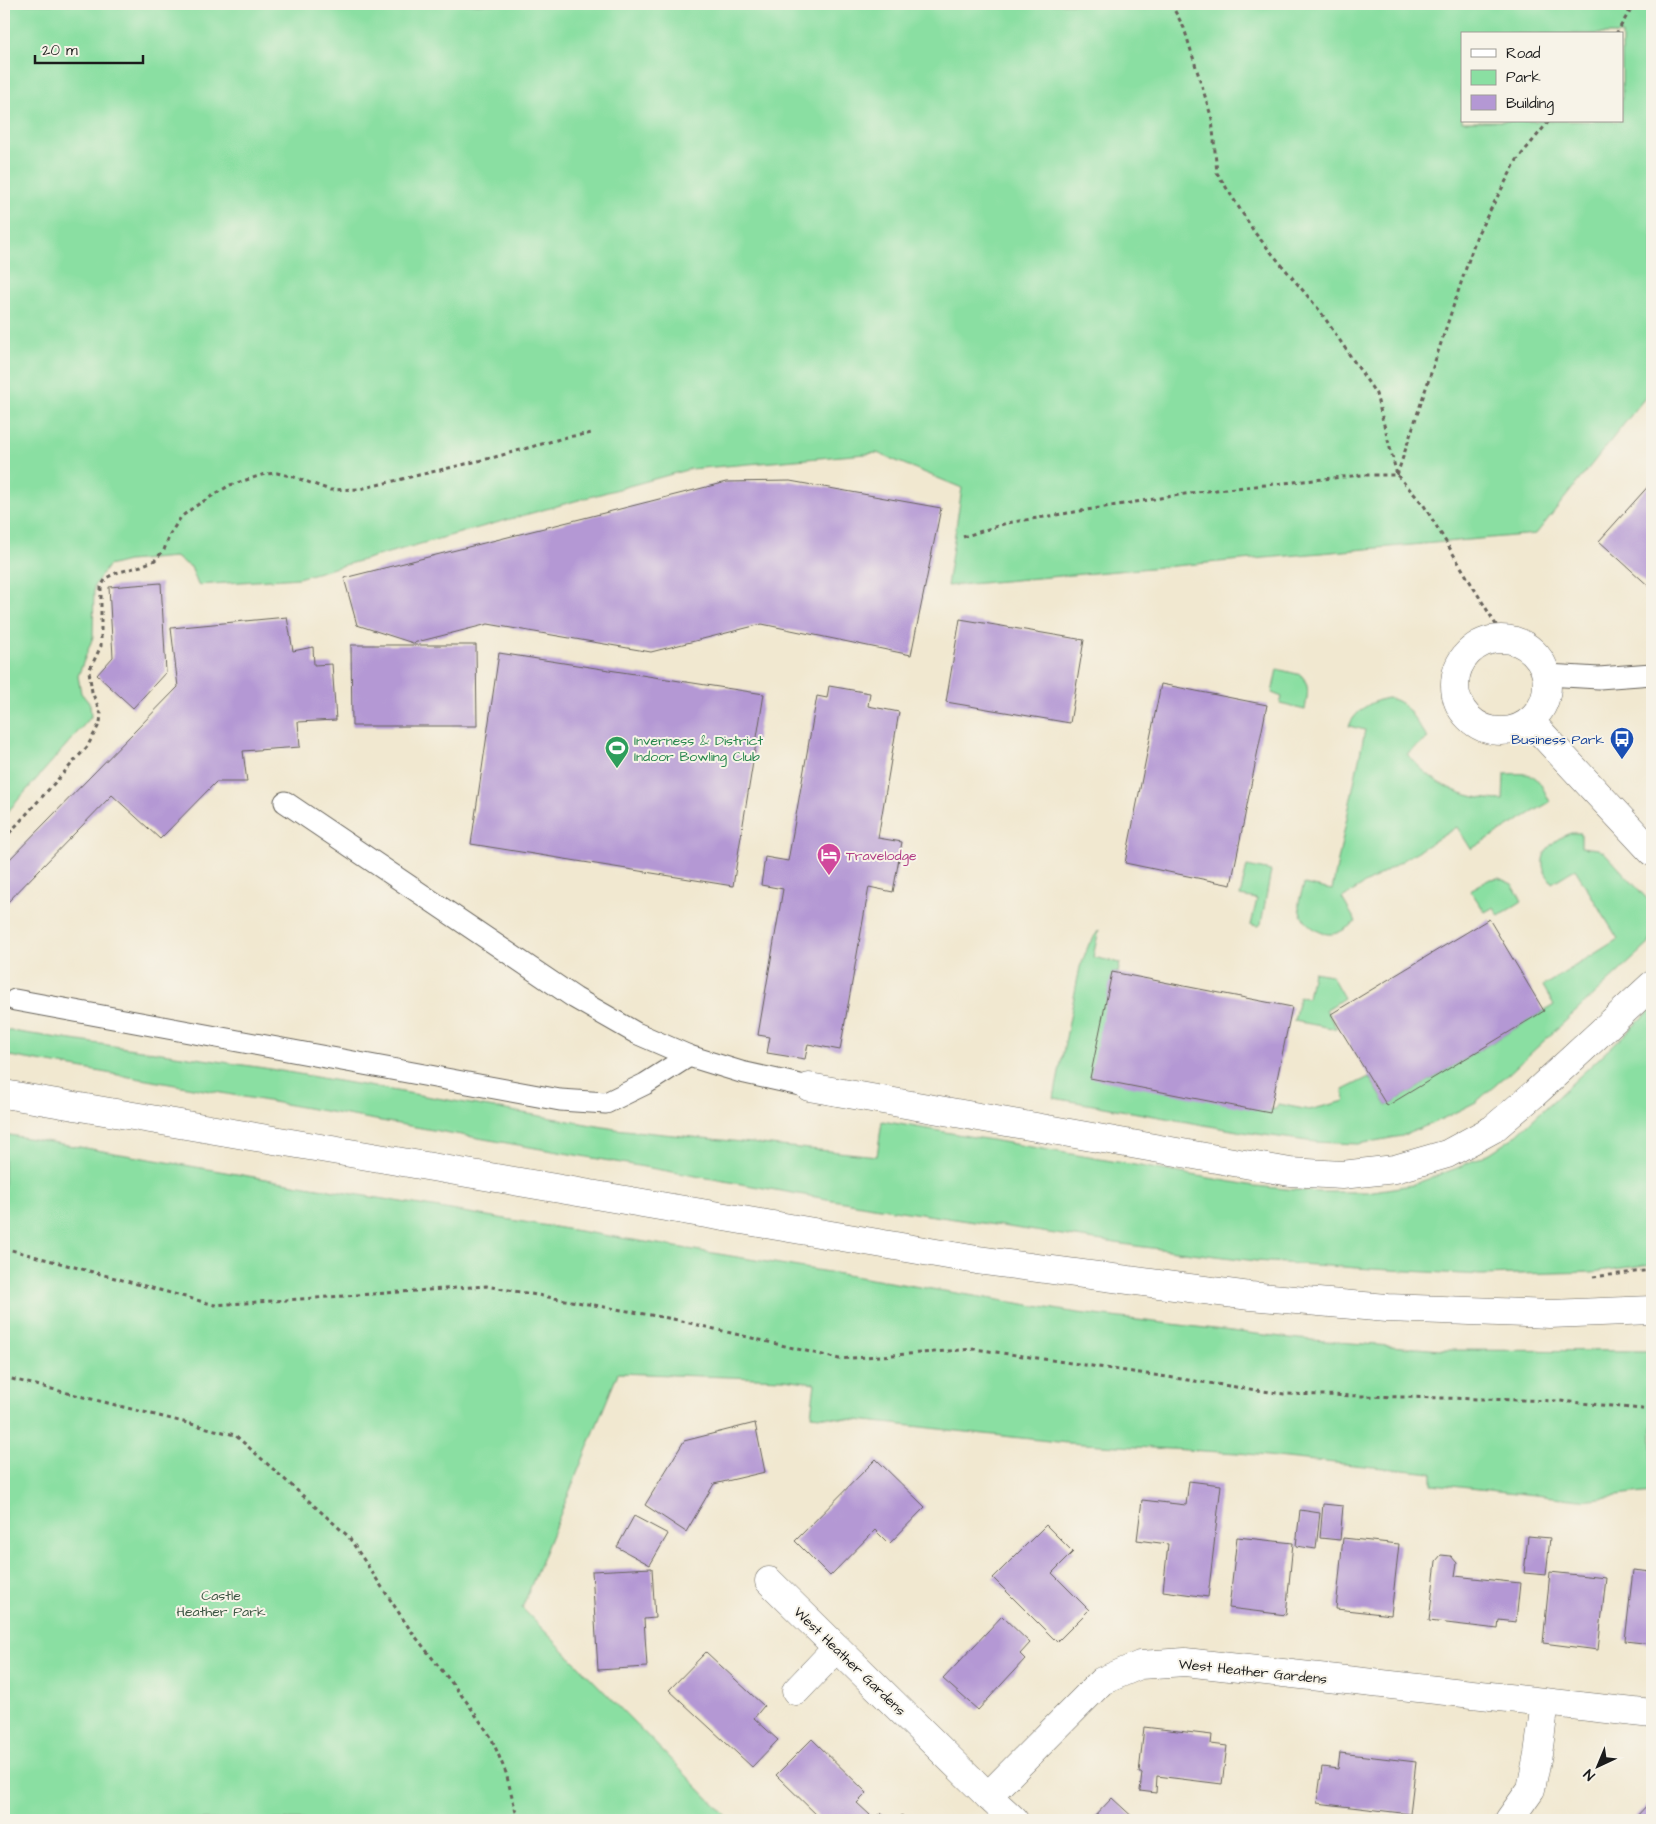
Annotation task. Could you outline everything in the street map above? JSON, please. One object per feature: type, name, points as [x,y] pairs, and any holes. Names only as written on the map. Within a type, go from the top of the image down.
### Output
[{"type":"street","points":[[1504,638],[1519,642],[1532,650],[1541,661],[1547,675],[1547,688],[1539,712],[1530,721],[1517,728],[1502,731],[1487,729],[1474,722],[1463,712],[1456,698],[1454,684],[1457,668],[1464,656],[1476,645],[1489,639],[1504,638]]},
{"type":"street","points":[[1530,721],[1652,851]]},
{"type":"street","points":[[809,1087],[1290,1172],[1342,1176],[1395,1169],[1447,1154],[1493,1129],[1534,1094],[1652,985]]},
{"type":"street","points":[[4,1094],[977,1260],[1240,1295],[1387,1308],[1550,1314],[1652,1310]]},
{"type":"street","name":"West Heather Gardens","points":[[769,1581],[988,1796],[1102,1681],[1140,1665],[1185,1662],[1652,1714]]},
{"type":"street","points":[[796,1691],[837,1648]]},
{"type":"street","points":[[1509,1820],[1531,1789],[1538,1754],[1544,1703]]},
{"type":"street","points":[[988,1796],[1014,1820]]},
{"type":"lane","points":[[1547,675],[1599,678],[1652,674]]},
{"type":"lane","points":[[285,802],[575,998],[636,1033],[689,1056],[741,1072],[809,1087]]},
{"type":"lane","points":[[15,1000],[560,1100],[606,1103],[645,1084],[689,1056]]},
{"type":"path","points":[[1171,4],[1184,28],[1212,119],[1217,172],[1255,233],[1320,311],[1376,394],[1397,476],[1423,504],[1504,638]]},
{"type":"path","points":[[1617,32],[1634,4]]},
{"type":"path","points":[[1397,476],[1477,235],[1517,160],[1548,122]]},
{"type":"path","points":[[4,839],[87,747],[100,723],[101,714],[92,692],[89,671],[101,646],[101,587],[106,578],[155,560],[164,550],[170,534],[181,518],[194,507],[230,485],[264,474],[277,473],[294,477],[330,490],[360,489],[495,457],[567,436],[593,433]]},
{"type":"path","points":[[963,537],[1007,523],[1197,492],[1362,475],[1397,476]]},
{"type":"path","points":[[4,1248],[215,1305],[486,1286],[673,1319],[839,1359],[975,1349],[1284,1394],[1560,1401],[1652,1410]]},
{"type":"path","points":[[1587,1278],[1652,1270]]},
{"type":"path","points":[[4,1377],[235,1435],[348,1536],[411,1632],[466,1701],[491,1737],[506,1773],[518,1820]]},
{"type":"green space","points":[[4,4],[1652,4],[1652,389],[1536,534],[947,586],[962,488],[877,453],[690,469],[298,578],[198,585],[191,567],[175,557],[128,561],[108,566],[94,586],[93,637],[78,676],[81,693],[90,704],[91,717],[4,816]]},
{"type":"green space","points":[[1277,669],[1301,675],[1304,679],[1308,691],[1305,710],[1280,704],[1282,697],[1272,693]]},
{"type":"green space","points":[[1387,698],[1401,703],[1428,738],[1407,754],[1438,782],[1474,797],[1503,800],[1504,774],[1529,775],[1533,776],[1541,785],[1550,802],[1471,849],[1457,827],[1342,898],[1356,922],[1338,933],[1326,934],[1316,930],[1303,918],[1299,908],[1300,896],[1304,884],[1332,890],[1365,730],[1349,726],[1364,707]]},
{"type":"green space","points":[[1571,833],[1581,833],[1581,847],[1598,849],[1605,853],[1650,902],[1653,917],[1651,940],[1649,944],[1476,1102],[1402,1136],[1358,1144],[1315,1142],[1243,1132],[1054,1098],[1080,967],[1089,944],[1099,930],[1093,957],[1120,963],[1118,973],[1112,972],[1270,1113],[1271,1109],[1276,1109],[1278,1104],[1309,1110],[1345,1101],[1343,1090],[1369,1077],[1387,1106],[1554,1005],[1543,986],[1618,939],[1575,869],[1552,883],[1544,870],[1543,859],[1551,844]]},
{"type":"green space","points":[[1247,866],[1271,871],[1261,924],[1259,926],[1251,925],[1257,899],[1240,896]]},
{"type":"green space","points":[[1499,878],[1512,884],[1522,901],[1499,916],[1494,907],[1485,912],[1470,890],[1490,879]]},
{"type":"green space","points":[[1313,972],[1331,975],[1344,998],[1326,1010],[1337,1029],[1294,1021],[1299,997],[1308,998]]},
{"type":"green space","points":[[1652,1009],[1652,1264],[1592,1272],[1481,1275],[1372,1269],[1256,1261],[1136,1246],[867,1206],[4,1055],[4,1030],[264,1068],[615,1129],[877,1156],[882,1121],[1255,1186],[1317,1192],[1367,1192],[1412,1185],[1490,1153],[1514,1137]]},
{"type":"green space","name":"Castle Heather Park","points":[[4,1134],[341,1192],[1078,1313],[1299,1339],[1442,1350],[1652,1351],[1652,1492],[1581,1500],[1432,1484],[1432,1473],[1238,1453],[1067,1443],[811,1415],[815,1383],[784,1379],[618,1373],[522,1608],[730,1820],[4,1820]]},
{"type":"building","points":[[790,481],[941,508],[911,655],[762,624],[651,652],[488,624],[413,643],[357,625],[344,578],[726,482]]},
{"type":"building","points":[[1652,482],[1652,589],[1599,541]]},
{"type":"building","points":[[161,583],[166,672],[133,708],[97,675],[113,657],[109,587]]},
{"type":"building","points":[[287,617],[293,651],[313,647],[314,665],[332,664],[336,720],[298,722],[300,747],[243,751],[247,782],[216,782],[160,839],[112,795],[4,906],[4,865],[178,687],[171,628]]},
{"type":"building","points":[[960,619],[1084,640],[1070,723],[946,702]]},
{"type":"building","points":[[351,645],[476,645],[477,726],[352,726]]},
{"type":"building","name":"Inverness & District Indoor Bowling Club","points":[[499,653],[764,694],[733,886],[471,844]]},
{"type":"building","points":[[1161,684],[1267,705],[1231,885],[1125,863]]},
{"type":"building","name":"Travelodge","points":[[829,686],[870,693],[868,706],[899,712],[878,838],[902,842],[893,892],[869,887],[840,1050],[808,1044],[805,1059],[767,1053],[770,1037],[758,1035],[783,889],[761,885],[765,857],[788,861],[817,696],[827,698]]},
{"type":"building","points":[[1489,919],[1544,1011],[1387,1106],[1331,1014]]},
{"type":"building","points":[[1112,972],[1292,1007],[1270,1113],[1090,1078]]},
{"type":"building","points":[[755,1423],[765,1472],[714,1484],[686,1532],[645,1505],[684,1441]]},
{"type":"building","points":[[876,1459],[925,1507],[889,1544],[875,1530],[830,1576],[795,1541]]},
{"type":"building","points":[[1189,1481],[1221,1485],[1208,1597],[1163,1591],[1168,1544],[1137,1540],[1142,1500],[1186,1505]]},
{"type":"building","points":[[1323,1504],[1343,1506],[1340,1540],[1320,1538]]},
{"type":"building","points":[[1300,1510],[1320,1513],[1316,1549],[1296,1546]]},
{"type":"building","points":[[634,1516],[668,1534],[650,1565],[617,1547]]},
{"type":"building","points":[[1046,1525],[1073,1552],[1052,1573],[1089,1610],[1057,1642],[993,1578]]},
{"type":"building","points":[[1528,1536],[1550,1538],[1546,1575],[1524,1573]]},
{"type":"building","points":[[1237,1537],[1293,1543],[1286,1615],[1229,1608]]},
{"type":"building","points":[[1343,1538],[1399,1544],[1391,1615],[1336,1609]]},
{"type":"building","points":[[1441,1555],[1451,1556],[1457,1563],[1455,1576],[1520,1583],[1516,1622],[1499,1620],[1498,1629],[1429,1621],[1436,1561]]},
{"type":"building","points":[[652,1568],[655,1618],[644,1619],[647,1667],[598,1670],[592,1571]]},
{"type":"building","points":[[1633,1570],[1652,1572],[1652,1644],[1625,1641]]},
{"type":"building","points":[[1550,1572],[1606,1578],[1598,1650],[1543,1643]]},
{"type":"building","points":[[1002,1616],[1030,1643],[1020,1654],[1025,1659],[978,1710],[943,1679]]},
{"type":"building","points":[[706,1652],[764,1706],[754,1718],[778,1740],[752,1767],[669,1690]]},
{"type":"building","points":[[1144,1727],[1212,1735],[1211,1744],[1227,1746],[1222,1784],[1157,1776],[1156,1793],[1140,1791],[1142,1773],[1139,1773]]},
{"type":"building","points":[[812,1739],[867,1793],[857,1803],[870,1815],[865,1820],[822,1820],[776,1775]]},
{"type":"building","points":[[1340,1753],[1416,1762],[1410,1814],[1317,1803],[1322,1767],[1338,1769]]},
{"type":"building","points":[[1112,1798],[1136,1820],[1091,1820]]},
{"type":"building","points":[[1652,1800],[1652,1820],[1633,1820]]},
{"type":"building","points":[[881,1813],[888,1820],[874,1820]]},
{"type":"building","points":[[902,1815],[907,1820],[897,1820]]},
{"type":"place","name":"Business Park","points":[[1622,760]]},
{"type":"place","name":"Inverness & District Indoor Bowling Club","points":[[617,769]]},
{"type":"place","name":"Travelodge","points":[[829,876]]}]
